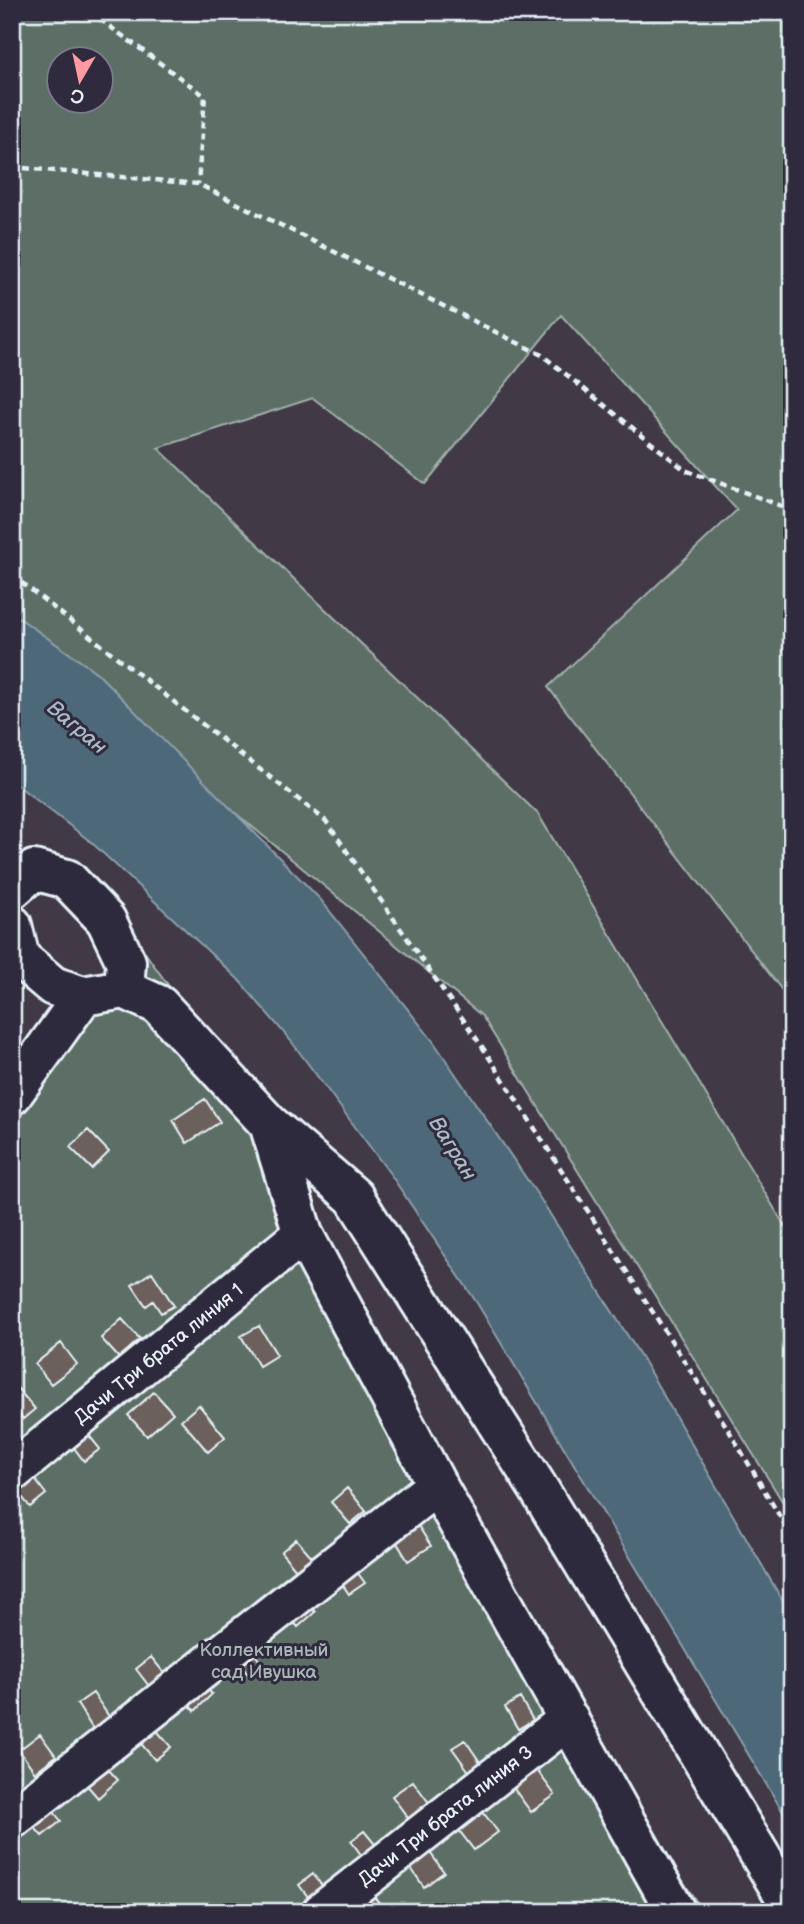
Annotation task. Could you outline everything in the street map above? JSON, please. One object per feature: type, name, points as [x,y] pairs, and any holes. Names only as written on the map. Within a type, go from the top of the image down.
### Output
[{"type":"street","points":[[12,889],[34,870],[67,879],[106,920],[126,962],[124,989]]},
{"type":"street","points":[[12,925],[20,958],[53,986],[83,996],[124,989],[159,1005],[269,1124],[354,1197],[540,1491],[792,1909]]},
{"type":"street","points":[[12,1095],[83,996]]},
{"type":"street","points":[[269,1124],[303,1234],[437,1485],[676,1912]]},
{"type":"street","name":"Дачи Три брата линия 1","points":[[12,1472],[303,1234]]},
{"type":"street","points":[[12,1819],[437,1485]]},
{"type":"street","name":"Дачи Три брата линия 3","points":[[322,1912],[569,1719]]},
{"type":"path","points":[[90,12],[205,96],[198,184]]},
{"type":"path","points":[[12,167],[198,184],[542,355],[685,470],[792,510]]},
{"type":"path","points":[[12,575],[326,821],[490,1060],[728,1429],[792,1537]]},
{"type":"green space","points":[[12,12],[792,12],[792,1003],[548,687],[737,510],[561,315],[425,484],[313,398],[158,448],[538,814],[792,1238],[792,1517],[482,1016],[228,807],[97,673],[12,613]]},
{"type":"green space","name":"Коллективный сад Ивушка","points":[[136,940],[220,1058],[576,1715],[703,1912],[12,1912],[12,1100]]},
{"type":"water","name":"Вагран","points":[[12,613],[97,673],[320,899],[433,1041],[541,1200],[640,1355],[792,1617],[792,1827],[477,1303],[391,1175],[291,1041],[238,979],[91,842],[12,781]]},
{"type":"building","points":[[205,1099],[220,1122],[187,1143],[173,1120]]},
{"type":"building","points":[[88,1130],[109,1152],[92,1169],[70,1147]]},
{"type":"building","points":[[152,1272],[174,1306],[161,1313],[153,1301],[146,1306],[132,1285]]},
{"type":"building","points":[[122,1319],[140,1339],[119,1358],[101,1338]]},
{"type":"building","points":[[259,1326],[277,1355],[259,1366],[241,1336]]},
{"type":"building","points":[[61,1343],[77,1364],[51,1384],[35,1364]]},
{"type":"building","points":[[17,1388],[35,1409],[23,1419],[12,1407],[12,1391]]},
{"type":"building","points":[[154,1392],[173,1413],[147,1436],[128,1415]]},
{"type":"building","points":[[199,1405],[225,1437],[208,1452],[181,1420]]},
{"type":"building","points":[[83,1428],[100,1449],[84,1461],[68,1440]]},
{"type":"building","points":[[27,1469],[46,1494],[30,1507],[12,1484]]},
{"type":"building","points":[[347,1488],[366,1511],[350,1524],[331,1502]]},
{"type":"building","points":[[417,1524],[431,1546],[408,1561],[394,1538]]},
{"type":"building","points":[[296,1539],[313,1558],[297,1571],[281,1552]]},
{"type":"building","points":[[349,1561],[365,1583],[349,1594],[334,1572]]},
{"type":"building","points":[[303,1598],[315,1612],[298,1627],[286,1613]]},
{"type":"building","points":[[244,1641],[264,1666],[250,1677],[230,1651]]},
{"type":"building","points":[[151,1657],[165,1674],[149,1686],[136,1669]]},
{"type":"building","points":[[198,1680],[212,1694],[195,1711],[181,1696]]},
{"type":"building","points":[[93,1693],[110,1718],[93,1729],[77,1704]]},
{"type":"building","points":[[520,1698],[533,1720],[518,1729],[505,1707]]},
{"type":"building","points":[[152,1725],[171,1747],[155,1760],[136,1738]]},
{"type":"building","points":[[40,1734],[56,1756],[35,1772],[19,1750]]},
{"type":"building","points":[[465,1740],[482,1765],[470,1773],[452,1748]]},
{"type":"building","points":[[99,1759],[118,1780],[98,1798],[80,1777]]},
{"type":"building","points":[[533,1765],[555,1795],[531,1812],[509,1782]]},
{"type":"building","points":[[413,1781],[432,1807],[411,1822],[392,1796]]},
{"type":"building","points":[[50,1807],[61,1821],[42,1836],[30,1822]]},
{"type":"building","points":[[479,1807],[498,1832],[474,1850],[455,1825]]},
{"type":"building","points":[[364,1831],[379,1849],[365,1860],[351,1841]]},
{"type":"building","points":[[426,1847],[444,1872],[424,1887],[406,1861]]},
{"type":"building","points":[[313,1874],[326,1891],[312,1902],[299,1885]]},
{"type":"building","points":[[370,1892],[387,1912],[353,1912]]}]
